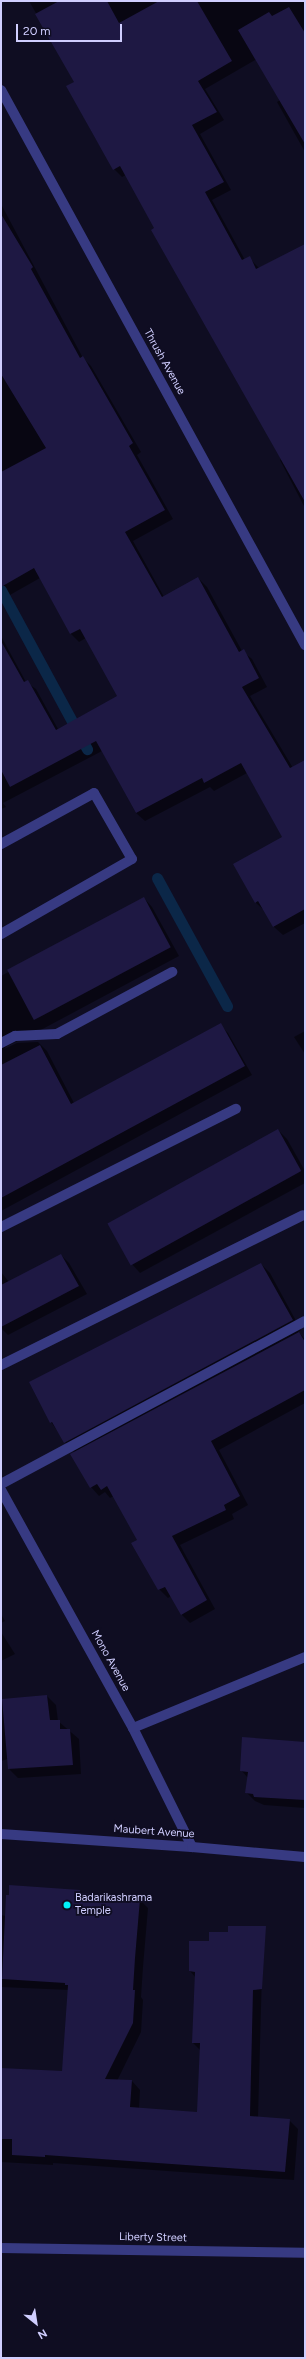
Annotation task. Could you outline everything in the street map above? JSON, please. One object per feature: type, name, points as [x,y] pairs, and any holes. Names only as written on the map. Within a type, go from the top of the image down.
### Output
[{"type":"street","name":"Thrush Avenue","points":[[1,90],[305,646]]},
{"type":"street","points":[[1,844],[94,793],[132,859],[1,934]]},
{"type":"street","points":[[1,1043],[15,1036],[57,1034],[172,972]]},
{"type":"street","points":[[1,1227],[236,1109]]},
{"type":"street","points":[[1,1365],[303,1215]]},
{"type":"street","points":[[1,1484],[305,1321]]},
{"type":"street","name":"Mono Avenue","points":[[1,1490],[133,1728],[192,1847]]},
{"type":"street","points":[[133,1728],[305,1657]]},
{"type":"street","name":"Maubert Avenue","points":[[1,1834],[192,1847],[305,1857]]},
{"type":"street","name":"Liberty Street","points":[[1,2248],[305,2253]]},
{"type":"building","points":[[59,1],[107,1],[119,23],[159,1],[197,1],[232,61],[198,81],[217,112],[192,125],[224,182],[205,192],[242,260],[250,256],[256,269],[305,244],[305,502],[151,230],[154,228],[120,166],[113,170],[66,86],[74,82],[35,14]]},
{"type":"building","points":[[289,7],[305,33],[305,144],[238,30],[269,12],[272,16]]},
{"type":"building","points":[[1,214],[33,267],[31,269],[80,358],[83,356],[133,443],[129,446],[165,510],[125,532],[162,597],[198,577],[239,652],[244,649],[259,678],[242,687],[290,768],[305,760],[305,909],[273,927],[258,901],[255,903],[233,864],[282,837],[241,763],[204,783],[202,778],[136,813],[96,741],[10,787],[1,770],[1,641],[24,682],[28,680],[56,730],[117,696],[80,629],[70,634],[34,568],[1,587],[1,472],[46,448],[1,374]]},
{"type":"building","points":[[144,897],[171,947],[34,1020],[7,970]]},
{"type":"building","points":[[221,1023],[245,1066],[1,1198],[1,1065],[40,1045],[71,1104]]},
{"type":"building","points":[[278,1129],[301,1171],[131,1266],[107,1224]]},
{"type":"building","points":[[61,1254],[79,1286],[1,1327],[1,1285]]},
{"type":"building","points":[[261,1263],[293,1320],[64,1443],[52,1422],[50,1423],[29,1382]]},
{"type":"building","points":[[299,1332],[305,1342],[305,1390],[211,1441],[240,1496],[224,1505],[226,1510],[172,1536],[207,1600],[181,1615],[165,1587],[158,1590],[131,1543],[137,1540],[107,1486],[101,1490],[97,1484],[90,1488],[70,1454]]},
{"type":"building","points":[[47,1695],[50,1720],[60,1720],[60,1729],[70,1729],[73,1765],[8,1769],[2,1699]]},
{"type":"building","points":[[242,1737],[305,1742],[305,1800],[254,1797],[253,1794],[245,1793],[248,1772],[240,1771]]},
{"type":"building","points":[[9,1885],[80,1890],[80,1893],[140,1899],[133,1990],[135,1990],[133,2023],[105,2079],[132,2080],[130,2107],[197,2112],[200,2043],[192,2043],[195,1972],[189,1971],[189,1941],[209,1941],[209,1932],[228,1932],[228,1926],[266,1926],[262,1989],[253,1990],[250,2116],[290,2119],[285,2172],[45,2155],[45,2157],[12,2155],[12,2139],[1,2139],[1,2068],[62,2071],[68,1985],[65,1985],[65,1983],[2,1979],[6,1895],[9,1895]]},
{"type":"waterway","points":[[1,590],[87,749]]},
{"type":"waterway","points":[[157,878],[227,1006]]},
{"type":"place","name":"Badarikashrama Temple","points":[[67,1905]]}]
